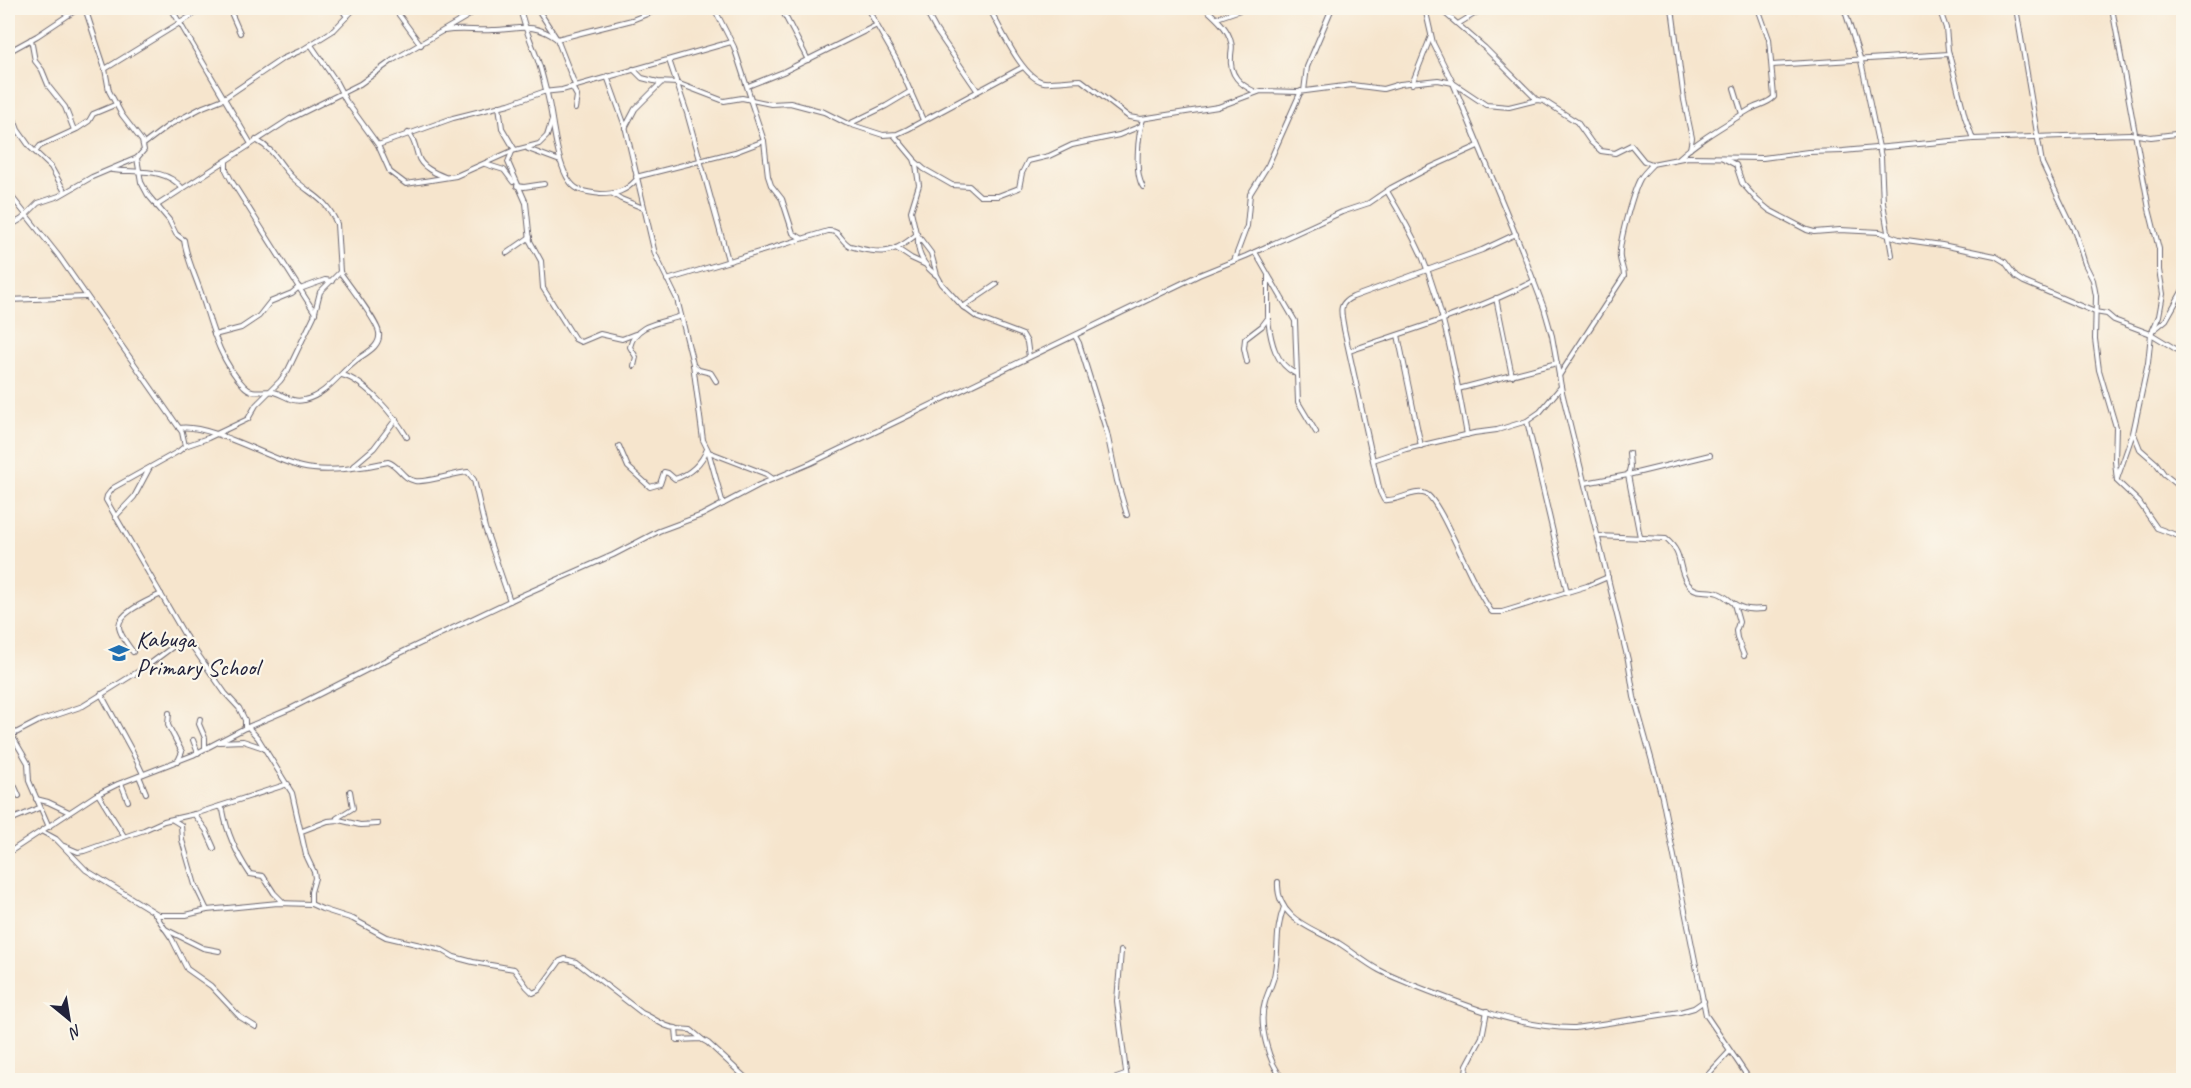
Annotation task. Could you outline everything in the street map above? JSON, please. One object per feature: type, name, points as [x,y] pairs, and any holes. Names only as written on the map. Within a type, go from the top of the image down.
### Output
[{"type":"street","points":[[8,52],[79,8]]},
{"type":"street","points":[[85,8],[105,69],[107,85],[122,115],[144,144]]},
{"type":"street","points":[[171,8],[251,144]]},
{"type":"street","points":[[105,69],[204,8]]},
{"type":"street","points":[[229,8],[240,33]]},
{"type":"street","points":[[341,8],[347,17]]},
{"type":"street","points":[[8,227],[22,219],[38,203],[137,158],[142,153],[144,144],[169,125],[223,99],[282,59],[311,45],[334,30],[355,8]]},
{"type":"street","points":[[394,8],[421,45]]},
{"type":"street","points":[[156,206],[290,119],[360,84],[393,60],[421,45],[478,8]]},
{"type":"street","points":[[520,8],[524,27],[547,91],[563,169],[576,188],[597,194],[613,194],[626,190],[637,178],[735,152],[764,141]]},
{"type":"street","points":[[537,8],[556,39],[577,96],[575,109]]},
{"type":"street","points":[[556,39],[632,20],[662,8]]},
{"type":"street","points":[[714,8],[731,42],[748,86],[764,141],[771,185],[782,199],[793,233],[802,239]]},
{"type":"street","points":[[781,8],[808,60]]},
{"type":"street","points":[[867,8],[897,59],[923,120]]},
{"type":"street","points":[[924,8],[977,90]]},
{"type":"street","points":[[989,8],[1023,67],[1034,77],[1044,82],[1084,81],[1129,117],[1143,119],[1218,107],[1257,92],[1303,91],[1343,85],[1383,89],[1400,84],[1438,80],[1453,83],[1486,105],[1509,106],[1537,100],[1544,101],[1571,116],[1600,151],[1615,153],[1631,146],[1644,160],[1652,164]]},
{"type":"street","points":[[1205,8],[1216,18],[1232,42],[1232,73],[1242,85],[1257,92]]},
{"type":"street","points":[[1216,18],[1240,9],[1279,8]]},
{"type":"street","points":[[1307,8],[1318,10],[1331,8]]},
{"type":"street","points":[[1233,262],[1247,226],[1250,194],[1268,165],[1303,91],[1307,66],[1331,8]]},
{"type":"street","points":[[1425,8],[1431,35],[1516,234],[1552,336],[1561,387],[1628,660],[1634,697],[1662,797],[1708,1020],[1750,1080]]},
{"type":"street","points":[[1438,8],[1485,48],[1537,100]]},
{"type":"street","points":[[1458,24],[1484,8]]},
{"type":"street","points":[[1672,8],[1684,100],[1692,138],[1690,149]]},
{"type":"street","points":[[1679,158],[1742,114],[1774,97],[1769,39],[1758,8]]},
{"type":"street","points":[[1844,8],[1861,61],[1879,147],[1883,203],[1892,255]]},
{"type":"street","points":[[1939,8],[1946,28],[1949,54],[1965,117],[1973,139]]},
{"type":"street","points":[[2016,8],[2042,163],[2075,232],[2085,264],[2093,280],[2096,296],[2095,339],[2099,370],[2116,427],[2117,479],[2139,502],[2157,528],[2184,538]]},
{"type":"street","points":[[2112,8],[2149,209],[2159,249],[2163,297],[2160,316],[2152,333],[2133,433],[2117,479]]},
{"type":"street","points":[[748,86],[808,60],[877,25]]},
{"type":"street","points":[[440,32],[458,29],[499,30],[524,27],[545,31],[556,39]]},
{"type":"street","points":[[1412,84],[1431,35]]},
{"type":"street","points":[[31,39],[35,61],[42,70],[49,87],[64,107],[74,130]]},
{"type":"street","points":[[378,145],[453,118],[547,91],[555,92],[731,42]]},
{"type":"street","points":[[311,45],[378,145],[390,171],[406,184],[463,174],[514,151],[543,141],[552,120]]},
{"type":"street","points":[[1772,65],[1949,54]]},
{"type":"street","points":[[669,60],[728,260]]},
{"type":"street","points":[[633,69],[642,78],[677,83],[724,101],[742,98],[771,104],[790,103],[824,112],[849,124],[884,135],[894,135],[1023,67]]},
{"type":"street","points":[[607,76],[625,128],[655,254],[674,290],[693,364],[701,429],[723,504]]},
{"type":"street","points":[[625,128],[634,109],[661,82]]},
{"type":"street","points":[[1734,88],[1742,114]]},
{"type":"street","points":[[849,124],[911,91]]},
{"type":"street","points":[[8,103],[18,130],[30,147],[51,166],[65,192]]},
{"type":"street","points":[[36,151],[40,146],[88,122],[93,114],[117,104]]},
{"type":"street","points":[[499,106],[502,128],[514,151]]},
{"type":"street","points":[[1143,119],[1138,170],[1139,182],[1143,187]]},
{"type":"street","points":[[894,135],[924,169],[952,185],[969,186],[980,196],[998,196],[1019,188],[1022,173],[1028,161],[1049,156],[1072,145],[1119,135],[1141,126]]},
{"type":"street","points":[[408,133],[422,163],[446,177]]},
{"type":"street","points":[[1559,376],[1624,276],[1624,266],[1620,258],[1634,194],[1641,177],[1652,164],[1679,158],[1763,158],[1973,139],[2136,134],[2151,137],[2184,133]]},
{"type":"street","points":[[137,158],[141,182],[156,206],[169,220],[176,234],[184,240],[187,257],[202,294],[214,335],[228,363],[244,387],[256,392],[271,391],[290,400],[302,400],[333,384],[350,366],[376,345],[379,332],[340,272],[338,224],[318,196],[295,181],[269,147],[256,140]]},
{"type":"street","points":[[8,854],[98,794],[198,753],[317,697],[396,655],[613,555],[659,531],[702,515],[1199,275],[1256,252],[1342,212],[1369,203],[1444,161],[1478,146]]},
{"type":"street","points":[[525,148],[561,161]]},
{"type":"street","points":[[514,151],[508,162],[516,185]]},
{"type":"street","points":[[1719,157],[1736,165],[1748,190],[1770,210],[1814,232],[1846,230],[1880,232],[1906,241],[1942,245],[1995,256],[2007,264],[2018,279],[2095,312],[2108,314],[2114,320],[2152,333],[2184,354]]},
{"type":"street","points":[[914,159],[919,185],[911,211],[919,250],[925,264]]},
{"type":"street","points":[[226,160],[226,170],[231,180],[315,313]]},
{"type":"street","points":[[484,164],[504,170],[526,203],[530,237],[541,261],[543,288],[577,341],[581,342],[600,334],[621,339],[635,334],[644,327],[681,316]]},
{"type":"street","points":[[110,169],[170,176],[183,189]]},
{"type":"street","points":[[516,185],[524,187],[544,184]]},
{"type":"street","points":[[1387,191],[1422,255],[1443,319],[1467,435]]},
{"type":"street","points":[[8,192],[58,255],[179,428],[184,446]]},
{"type":"street","points":[[613,194],[621,200],[643,208]]},
{"type":"street","points":[[667,280],[834,230],[850,246],[883,253],[917,235]]},
{"type":"street","points":[[1516,234],[1482,250],[1345,301],[1341,307],[1380,492],[1384,500],[1389,501],[1415,493],[1424,493],[1433,501],[1450,530],[1477,590],[1492,612],[1502,612],[1608,577]]},
{"type":"street","points":[[917,235],[931,254],[942,284],[963,307],[978,318],[1023,335],[1027,342],[1029,357]]},
{"type":"street","points":[[507,253],[530,237]]},
{"type":"street","points":[[896,248],[925,264],[937,275]]},
{"type":"street","points":[[1256,252],[1295,321],[1298,402],[1316,432]]},
{"type":"street","points":[[311,904],[311,892],[315,878],[306,855],[302,831],[288,784],[264,748],[247,728],[238,708],[186,637],[106,500],[110,492],[169,458],[184,446],[248,419],[256,405],[288,370],[315,313],[320,292],[340,272]]},
{"type":"street","points":[[1268,275],[1269,334],[1275,352],[1286,368],[1296,374]]},
{"type":"street","points":[[214,335],[241,328],[259,316],[270,302],[299,288],[325,280],[332,281]]},
{"type":"street","points":[[1349,351],[1443,319],[1534,281]]},
{"type":"street","points":[[963,307],[997,284]]},
{"type":"street","points":[[2152,333],[2163,324],[2184,288]]},
{"type":"street","points":[[8,300],[87,297]]},
{"type":"street","points":[[1496,298],[1512,376]]},
{"type":"street","points":[[1247,362],[1245,339],[1262,326],[1268,318]]},
{"type":"street","points":[[634,366],[636,357],[630,347],[635,334]]},
{"type":"street","points":[[1398,335],[1421,446]]},
{"type":"street","points":[[1075,336],[1107,433],[1127,516]]},
{"type":"street","points":[[1458,389],[1557,363]]},
{"type":"street","points":[[693,364],[699,370],[711,373],[716,381]]},
{"type":"street","points":[[342,375],[356,381],[390,411],[407,437]]},
{"type":"street","points":[[1373,460],[1527,421],[1540,412],[1561,387]]},
{"type":"street","points":[[352,467],[374,448],[396,419]]},
{"type":"street","points":[[1527,421],[1567,592]]},
{"type":"street","points":[[179,428],[189,427],[215,434],[299,466],[318,470],[391,463],[403,475],[416,482],[463,472],[470,473],[474,480],[485,528],[510,601]]},
{"type":"street","points":[[2133,433],[2140,449],[2156,463],[2164,474],[2184,490]]},
{"type":"street","points":[[619,446],[628,467],[650,487],[660,484],[664,472],[675,479],[690,471],[702,460],[708,450]]},
{"type":"street","points":[[708,450],[773,479]]},
{"type":"street","points":[[1629,453],[1628,475],[1640,537]]},
{"type":"street","points":[[1585,483],[1628,475],[1710,454]]},
{"type":"street","points":[[115,517],[134,497],[149,468]]},
{"type":"street","points":[[1598,536],[1666,539],[1677,550],[1683,573],[1697,591],[1716,592],[1734,604],[1750,610],[1764,609]]},
{"type":"street","points":[[133,652],[119,628],[120,621],[128,612],[161,594]]},
{"type":"street","points":[[1734,604],[1739,619],[1737,638],[1744,656]]},
{"type":"street","points":[[8,738],[13,733],[39,721],[83,706],[142,669],[186,637]]},
{"type":"street","points":[[101,694],[137,760],[146,794]]},
{"type":"street","points":[[169,713],[168,725],[182,753],[178,761]]},
{"type":"street","points":[[8,718],[13,733]]},
{"type":"street","points":[[200,719],[199,724],[205,738],[205,749]]},
{"type":"street","points":[[8,738],[14,739],[28,763],[27,776],[49,827]]},
{"type":"street","points":[[193,740],[198,753]]},
{"type":"street","points":[[216,743],[243,741],[264,748]]},
{"type":"street","points":[[121,783],[128,801]]},
{"type":"street","points":[[62,845],[78,852],[84,851],[165,821],[288,784]]},
{"type":"street","points":[[8,788],[15,787],[19,796]]},
{"type":"street","points":[[302,831],[334,820],[353,808],[350,791]]},
{"type":"street","points":[[98,794],[124,836]]},
{"type":"street","points":[[36,799],[70,812]]},
{"type":"street","points":[[219,806],[223,810],[231,840],[250,874],[263,876],[283,903]]},
{"type":"street","points":[[8,821],[39,808]]},
{"type":"street","points":[[194,814],[206,830],[214,848]]},
{"type":"street","points":[[173,820],[182,825],[182,840],[195,885],[207,910]]},
{"type":"street","points":[[334,820],[360,825],[378,824]]},
{"type":"street","points":[[43,832],[52,835],[86,870],[155,914],[176,944],[187,969],[211,986],[240,1017],[256,1027]]},
{"type":"street","points":[[1278,882],[1278,892],[1291,918],[1337,942],[1378,970],[1451,1001],[1518,1020],[1575,1028],[1680,1012],[1694,1008],[1704,1001]]},
{"type":"street","points":[[155,914],[177,915],[283,903],[311,904],[353,919],[386,937],[442,950],[454,957],[473,962],[514,969],[533,993],[539,990],[560,961],[565,959],[576,962],[642,1013],[652,1016],[662,1025],[691,1030],[748,1080]]},
{"type":"street","points":[[1284,907],[1277,925],[1275,971],[1265,1002],[1262,1025],[1272,1063],[1284,1080]]},
{"type":"street","points":[[165,928],[203,948],[219,951]]},
{"type":"street","points":[[1121,951],[1117,1001],[1127,1080]]},
{"type":"street","points":[[1465,1080],[1467,1065],[1482,1037],[1487,1011]]},
{"type":"street","points":[[677,1029],[678,1040],[703,1040]]},
{"type":"street","points":[[1703,1080],[1729,1052]]},
{"type":"street","points":[[1111,1080],[1125,1074]]},
{"type":"place","name":"Kabuga Primary School","points":[[119,653]]}]
